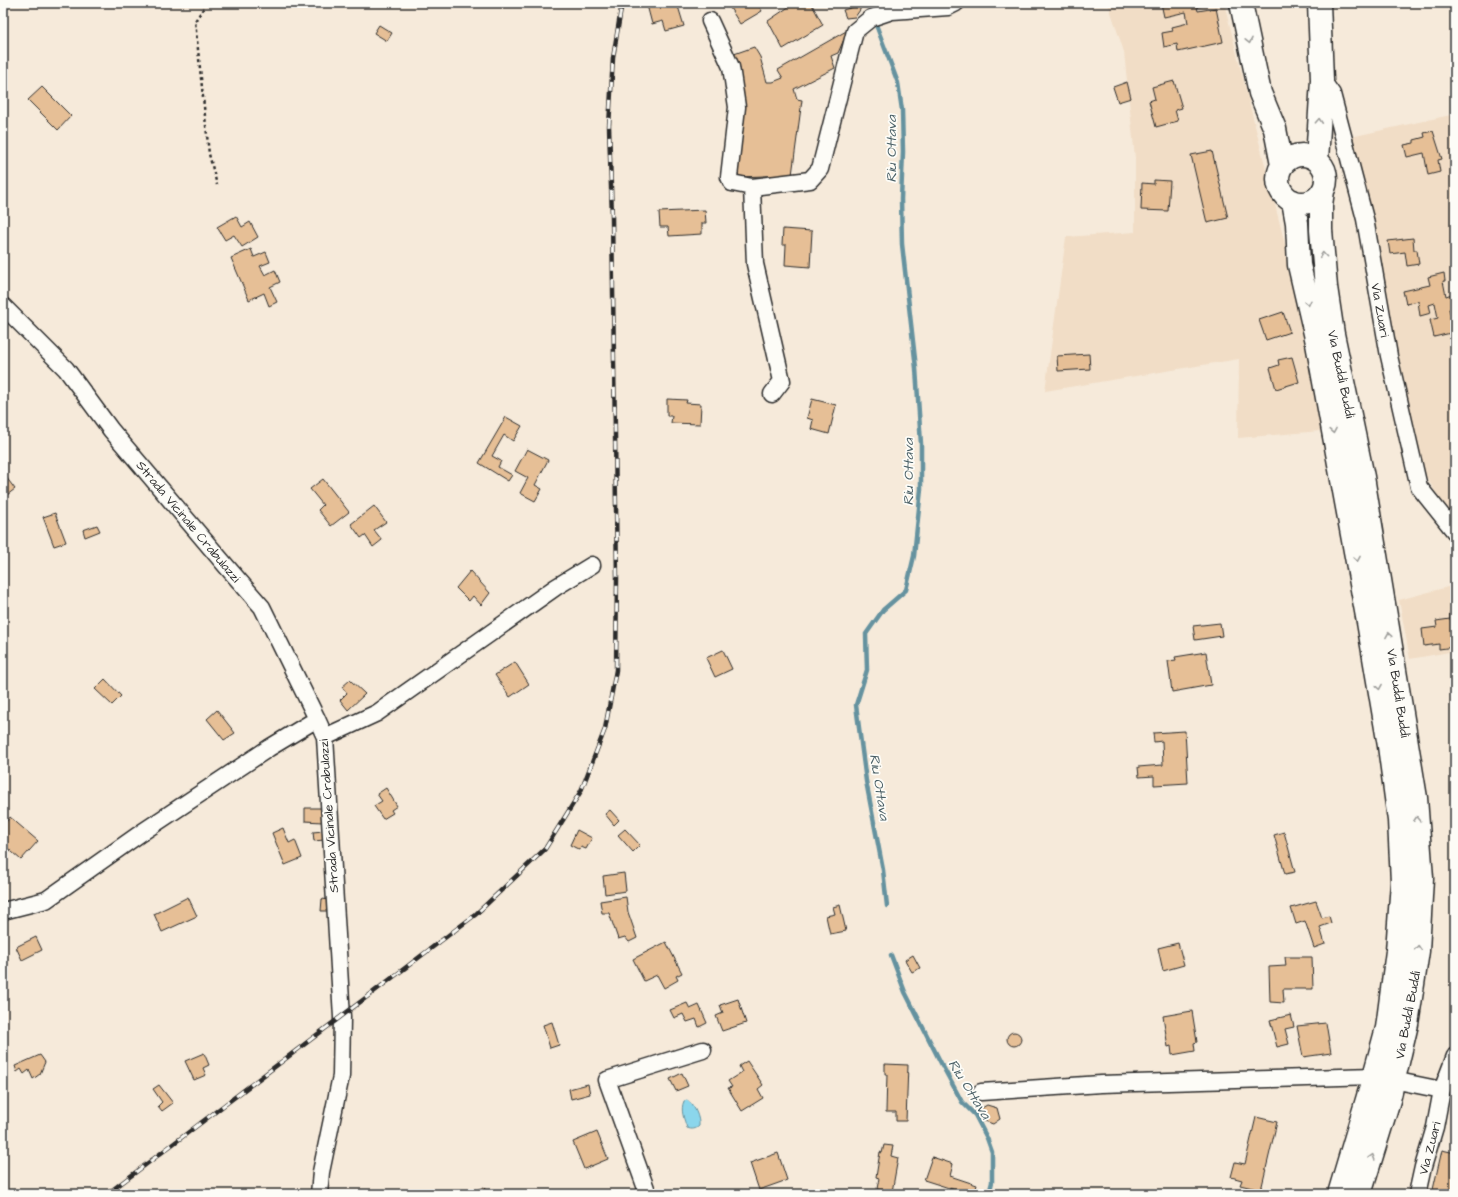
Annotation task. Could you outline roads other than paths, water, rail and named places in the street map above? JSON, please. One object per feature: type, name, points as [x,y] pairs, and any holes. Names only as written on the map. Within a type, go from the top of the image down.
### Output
[{"type":"main road","points":[[1241,3],[1260,93],[1275,129],[1282,165]]},
{"type":"main road","points":[[1317,160],[1322,80],[1319,3]]},
{"type":"main road","points":[[1294,156],[1310,156],[1317,160],[1323,166],[1326,174],[1326,182],[1323,190],[1314,201],[1300,203],[1293,201],[1282,192],[1279,186],[1279,172],[1282,165],[1294,156]]},
{"type":"main road","name":"Via Buddi Buddi","points":[[1323,190],[1321,205],[1321,230],[1326,290],[1333,334],[1363,477],[1416,798],[1422,878],[1418,951],[1407,1024],[1384,1078],[1339,1194]]},
{"type":"main road","name":"Via Buddi Buddi","points":[[1293,201],[1297,224],[1299,265],[1316,338],[1368,622],[1389,746],[1399,820],[1402,882],[1397,951],[1387,1028],[1384,1078],[1389,1100],[1360,1194]]},
{"type":"street","points":[[710,21],[731,67],[737,107],[729,177],[732,182],[752,187],[810,180],[820,169],[856,31],[871,18],[892,11],[948,7],[956,3]]},
{"type":"street","name":"Via Zuari","points":[[1322,80],[1332,94],[1366,219],[1389,356],[1419,487],[1455,532]]},
{"type":"street","points":[[752,187],[755,264],[782,381],[772,394]]},
{"type":"street","name":"Strada Vicinale Crabulazzi","points":[[3,306],[66,369],[111,430],[262,607],[325,737],[342,1017],[340,1076],[321,1172],[319,1194]]},
{"type":"street","points":[[325,737],[377,713],[556,586],[592,565]]},
{"type":"street","points":[[3,911],[46,900],[160,820],[269,748],[317,719]]},
{"type":"street","points":[[648,1194],[608,1080],[703,1050]]},
{"type":"street","name":"Via Zuari","points":[[1417,1194],[1423,1167],[1435,1127],[1442,1090],[1455,1056]]},
{"type":"street","points":[[981,1092],[1101,1084],[1384,1078],[1442,1090]]},
{"type":"water","points":[[687,1100],[694,1108],[699,1119],[699,1126],[694,1129],[687,1128],[683,1114],[683,1104],[684,1101]]},
{"type":"waterway","name":"Riu Ottava","points":[[872,3],[873,8]]},
{"type":"waterway","name":"Riu Ottava","points":[[875,22],[898,83],[902,110],[902,244],[916,368],[921,444],[921,489],[914,556],[906,590],[883,610],[866,634],[867,670],[856,705],[866,781],[883,870],[887,906]]},
{"type":"waterway","name":"Riu Ottava","points":[[891,955],[905,992],[942,1065],[962,1102],[975,1115],[987,1138],[992,1152],[992,1182],[989,1194]]},
{"type":"railway","points":[[107,1194],[475,915],[545,849],[581,791],[605,729],[616,670],[617,578],[612,217],[609,126],[613,58],[622,3]]}]
